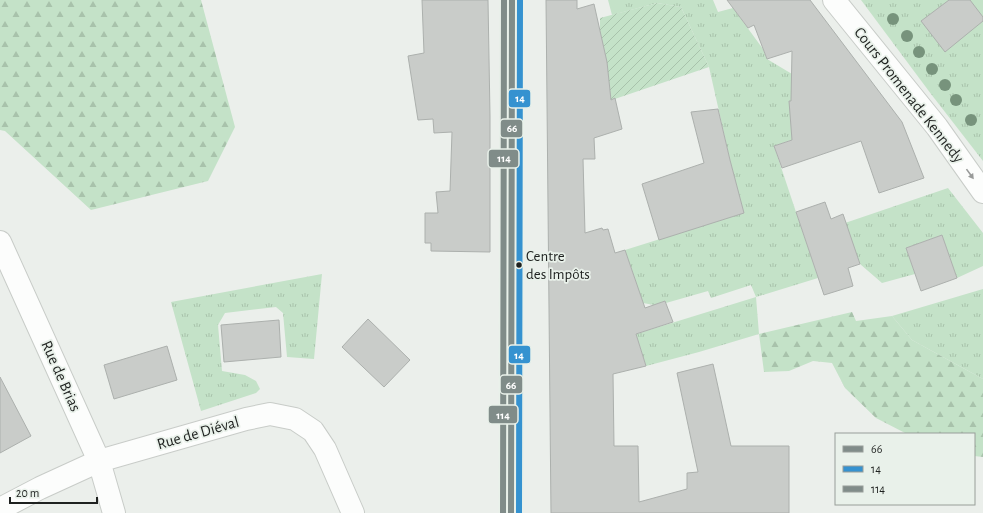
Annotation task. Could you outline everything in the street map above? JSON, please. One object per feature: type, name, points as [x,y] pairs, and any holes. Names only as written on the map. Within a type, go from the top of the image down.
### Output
[{"type":"main road","points":[[511,513],[512,0]]},
{"type":"street","name":"Cours Promenade Kennedy","points":[[834,0],[937,127],[983,192]]},
{"type":"street","name":"Rue de Brias","points":[[0,242],[99,461],[114,513]]},
{"type":"street","name":"Rue de Diéval","points":[[0,510],[40,488],[99,461],[246,419],[270,414],[295,419],[313,431],[325,449],[353,513]]},
{"type":"green space","points":[[0,0],[201,0],[235,127],[208,181],[91,210],[5,131],[0,130]]},
{"type":"green space","points":[[608,0],[713,0],[718,12],[733,8],[763,49],[767,59],[797,77],[791,101],[789,101],[817,131],[774,146],[818,278],[756,297],[751,285],[711,298],[708,291],[666,303],[665,301],[654,305],[643,303],[625,250],[743,213],[709,67],[681,7],[657,3],[612,15]]},
{"type":"green space","points":[[861,0],[983,0],[983,161],[931,94]]},
{"type":"green space","points":[[657,3],[681,7],[709,67],[603,103],[600,18]]},
{"type":"green space","points":[[948,188],[983,233],[983,266],[957,278],[942,235],[906,248],[915,274],[882,283],[860,264],[845,223]]},
{"type":"green space","points":[[322,274],[314,359],[287,357],[283,313],[276,307],[225,313],[218,325],[222,371],[245,375],[256,381],[260,389],[256,393],[201,411],[171,302]]},
{"type":"green space","points":[[983,289],[983,379],[912,340],[892,316]]},
{"type":"green space","points":[[756,297],[759,334],[646,366],[636,334]]},
{"type":"green space","points":[[852,312],[856,321],[892,316],[912,340],[983,379],[983,457],[975,456],[975,433],[905,433],[876,418],[845,388],[832,363],[813,361],[789,371],[764,372],[759,334]]},
{"type":"building","points":[[422,0],[488,0],[490,252],[431,251],[431,243],[425,243],[425,213],[438,213],[436,192],[450,191],[452,132],[434,133],[433,119],[418,120],[408,56],[424,53]]},
{"type":"building","points":[[546,0],[577,0],[577,9],[594,4],[607,62],[611,100],[615,98],[622,129],[594,138],[595,159],[583,159],[585,233],[602,228],[603,230],[608,229],[615,253],[625,250],[645,308],[665,301],[673,322],[636,334],[646,366],[613,374],[614,446],[638,446],[639,502],[687,489],[687,473],[698,472],[677,373],[713,364],[731,446],[789,446],[789,513],[551,513]]},
{"type":"building","points":[[727,0],[810,0],[902,122],[924,178],[879,193],[861,141],[782,168],[774,146],[792,140],[789,101],[791,101],[792,51],[767,59],[754,25],[748,28]]},
{"type":"building","points":[[949,0],[970,0],[983,17],[983,21],[945,52],[921,21]]},
{"type":"building","points":[[718,109],[744,213],[659,240],[642,184],[704,163],[691,112]]},
{"type":"building","points":[[825,202],[831,219],[843,214],[860,264],[848,268],[853,286],[824,295],[796,212]]},
{"type":"building","points":[[942,235],[957,278],[921,291],[906,248]]},
{"type":"building","points":[[368,319],[410,360],[384,387],[342,347]]},
{"type":"building","points":[[279,320],[281,357],[224,362],[221,325]]},
{"type":"building","points":[[167,346],[177,380],[114,399],[104,365]]},
{"type":"building","points":[[0,377],[31,436],[0,453]]},
{"type":"transit line","name":"114","points":[[503,513],[504,0]]},
{"type":"transit line","name":"66","points":[[511,513],[512,0]]},
{"type":"transit line","name":"14","points":[[519,513],[520,0]]},
{"type":"place","name":"Centre des Impôts","points":[[519,265]]}]
